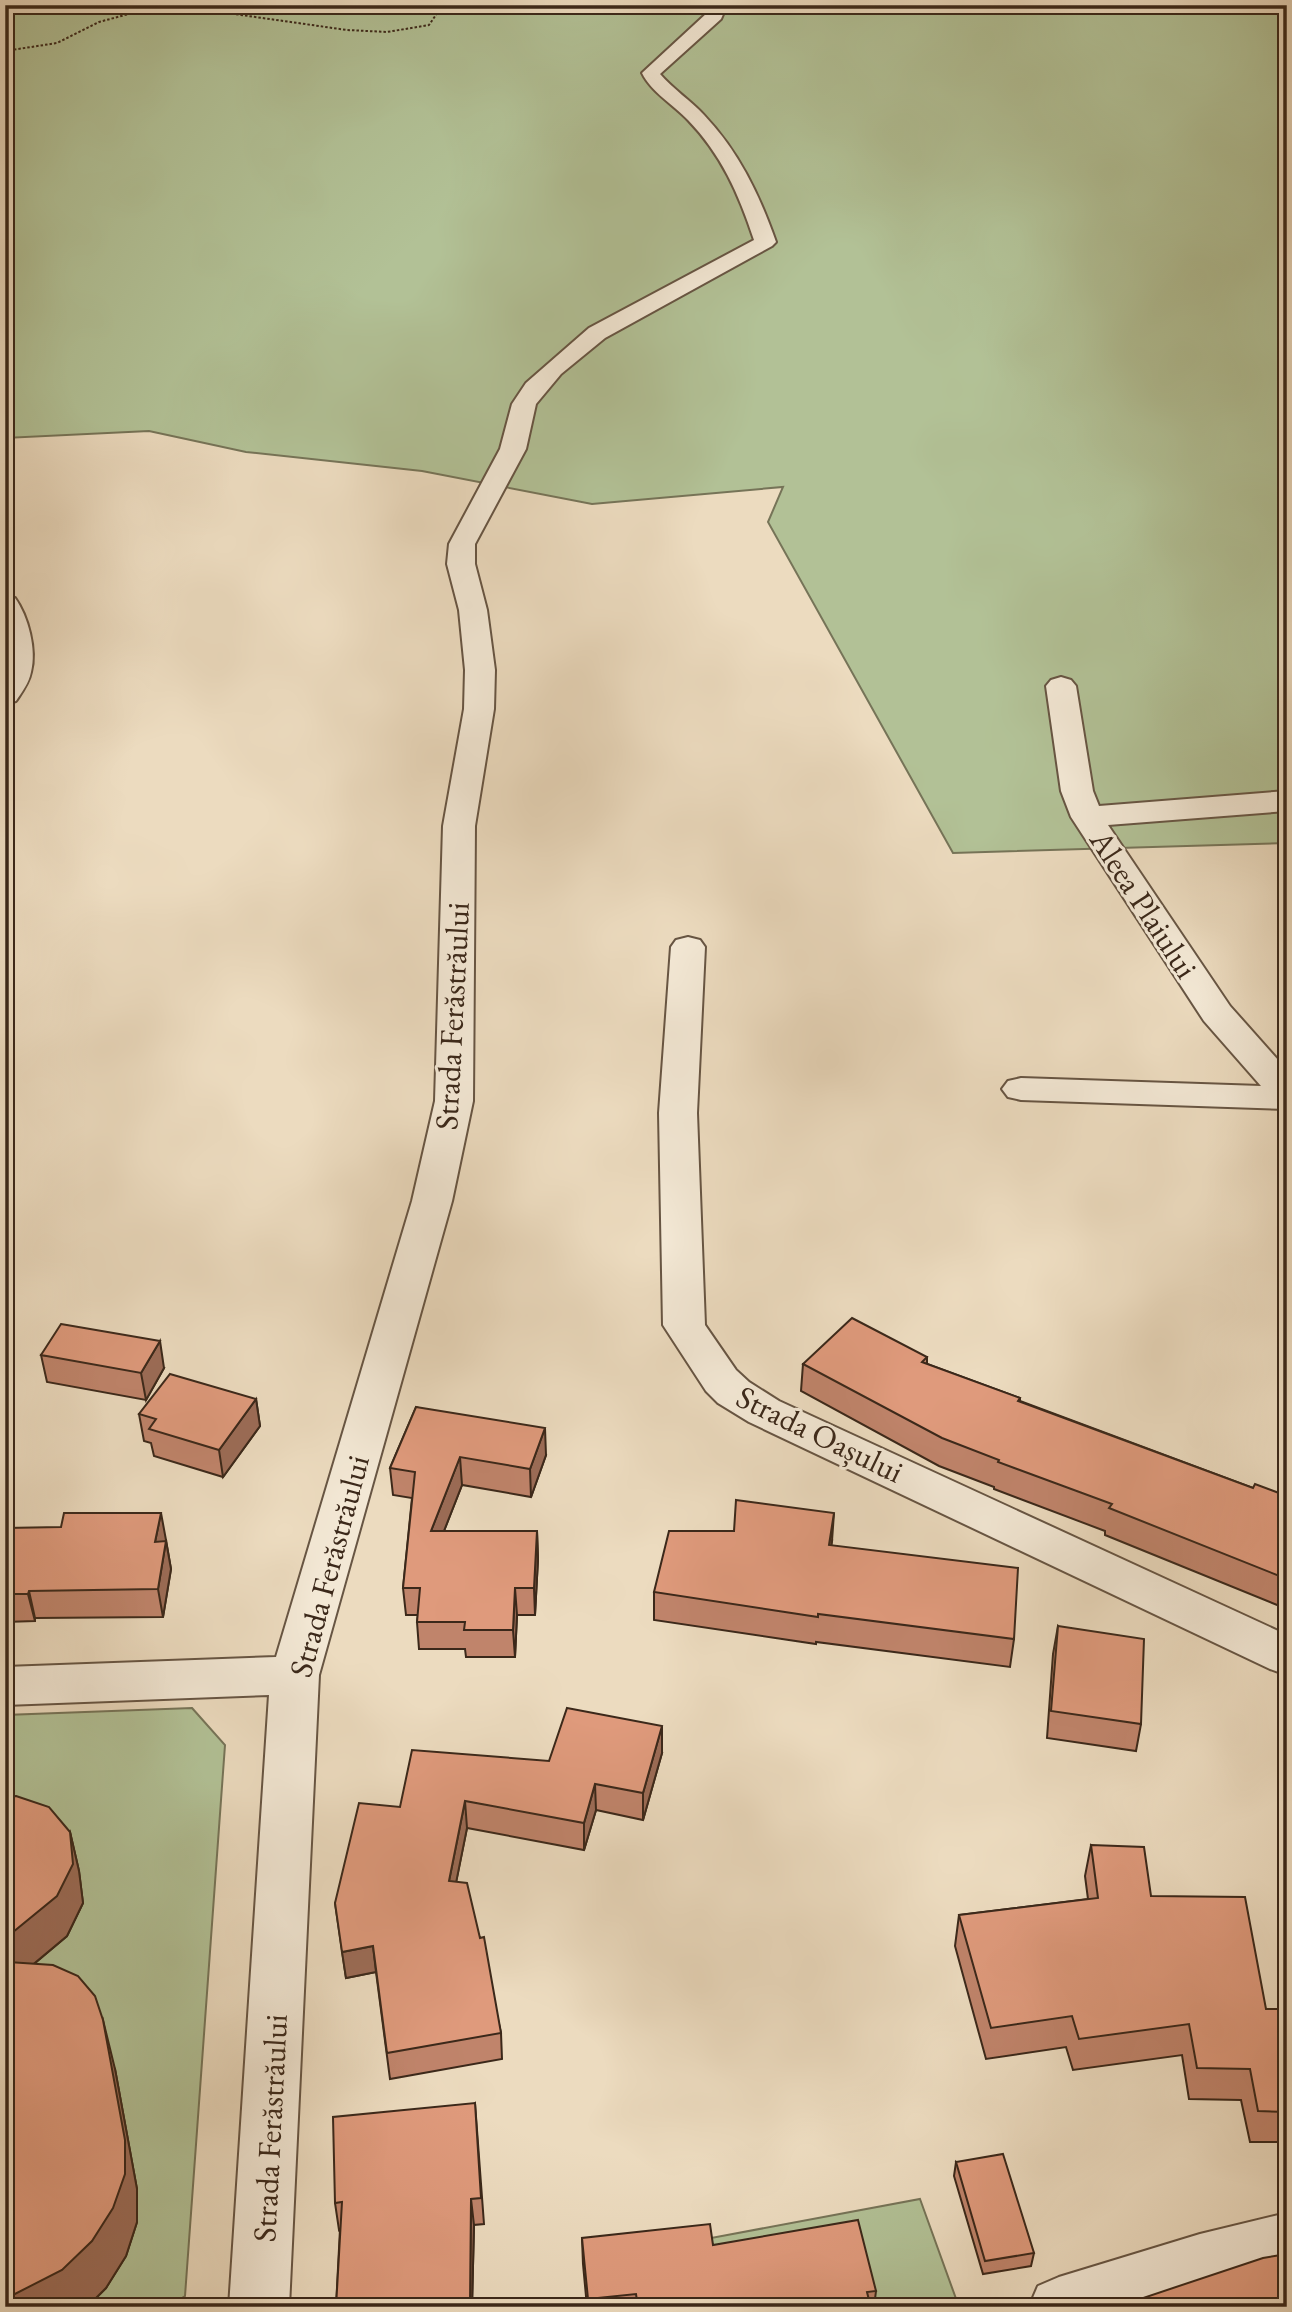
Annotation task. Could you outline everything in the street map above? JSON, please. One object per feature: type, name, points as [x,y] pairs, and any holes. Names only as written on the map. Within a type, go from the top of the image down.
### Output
[{"type":"street","name":"Strada Ferăstrăului","points":[[259,2307],[296,1675],[432,1201],[454,1101],[459,826],[479,709],[480,670],[473,610],[461,564],[462,544],[513,449],[524,404],[534,388],[552,369],[597,333],[765,242],[754,204],[740,172],[720,141],[695,114],[654,79],[651,73],[715,15],[719,5]]},
{"type":"street","points":[[5,604],[20,653],[18,673],[5,695]]},
{"type":"street","name":"Aleea Plaiului","points":[[1061,686],[1077,791],[1087,817],[1217,1013],[1287,1096]]},
{"type":"street","points":[[1087,817],[1287,801]]},
{"type":"street","name":"Strada Oașului","points":[[688,947],[678,1113],[684,1325],[699,1354],[723,1386],[754,1409],[807,1431],[1287,1656]]},
{"type":"street","name":"Aleea Plaiului","points":[[1021,1089],[1287,1096]]},
{"type":"street","points":[[5,1686],[296,1675]]},
{"type":"street","points":[[1059,2307],[1139,2283],[1168,2270],[1287,2242]]},
{"type":"path","points":[[5,51],[57,43],[99,22],[140,11],[199,9],[325,27],[387,32],[429,25],[440,9],[435,5]]},
{"type":"green space","points":[[5,5],[1287,5],[1287,843],[953,853],[768,522],[783,487],[592,504],[422,471],[246,452],[149,431],[5,438]]},
{"type":"green space","points":[[192,1708],[225,1745],[185,2296],[168,2307],[5,2307],[5,1715]]},
{"type":"green space","points":[[920,2199],[959,2307],[721,2307],[711,2238]]},
{"type":"building","points":[[852,1318],[927,1357],[922,1362],[1020,1398],[1018,1401],[1253,1488],[1255,1484],[1287,1496],[1287,1579],[1109,1508],[1112,1504],[998,1462],[999,1460],[942,1438],[803,1364]]},
{"type":"building","points":[[61,1324],[160,1341],[141,1373],[41,1355]]},
{"type":"building","points":[[170,1374],[256,1399],[219,1450],[149,1429],[156,1419],[139,1414]]},
{"type":"building","points":[[416,1407],[545,1428],[530,1469],[460,1457],[431,1531],[537,1531],[534,1588],[515,1588],[513,1630],[464,1630],[465,1622],[417,1622],[420,1588],[403,1588],[415,1472],[390,1468]]},
{"type":"building","points":[[736,1500],[834,1513],[829,1545],[1018,1568],[1014,1639],[818,1614],[818,1617],[654,1592],[669,1531],[734,1531]]},
{"type":"building","points":[[64,1513],[161,1513],[155,1542],[166,1541],[158,1589],[29,1591],[28,1594],[5,1594],[5,1528],[61,1527]]},
{"type":"building","points":[[1058,1626],[1144,1639],[1141,1724],[1051,1711]]},
{"type":"building","points":[[567,1708],[662,1726],[643,1793],[595,1784],[584,1823],[465,1801],[449,1881],[467,1883],[480,1938],[484,1937],[501,2033],[387,2053],[373,1946],[342,1952],[335,1903],[359,1803],[400,1807],[412,1750],[549,1761]]},
{"type":"building","points":[[16,1796],[49,1807],[70,1832],[73,1864],[57,1896],[5,1937],[5,1797]]},
{"type":"building","points":[[1091,1845],[1144,1847],[1151,1896],[1245,1897],[1266,2009],[1287,2009],[1287,2112],[1258,2111],[1250,2069],[1197,2068],[1189,2024],[1079,2039],[1072,2016],[991,2028],[959,1915],[1098,1898]]},
{"type":"building","points":[[5,1964],[53,1965],[78,1976],[95,1996],[103,2020],[125,2140],[125,2174],[113,2208],[92,2241],[62,2270],[5,2299]]},
{"type":"building","points":[[475,2103],[481,2198],[471,2199],[470,2307],[336,2307],[342,2202],[335,2203],[333,2117]]},
{"type":"building","points":[[1003,2154],[1034,2253],[985,2261],[956,2162]]},
{"type":"building","points":[[858,2220],[876,2291],[867,2292],[870,2304],[855,2307],[818,2307],[817,2302],[788,2307],[638,2307],[636,2294],[588,2299],[582,2238],[710,2224],[713,2245]]},
{"type":"building","points":[[1287,2254],[1287,2307],[1144,2307],[1140,2299],[1263,2258]]}]
